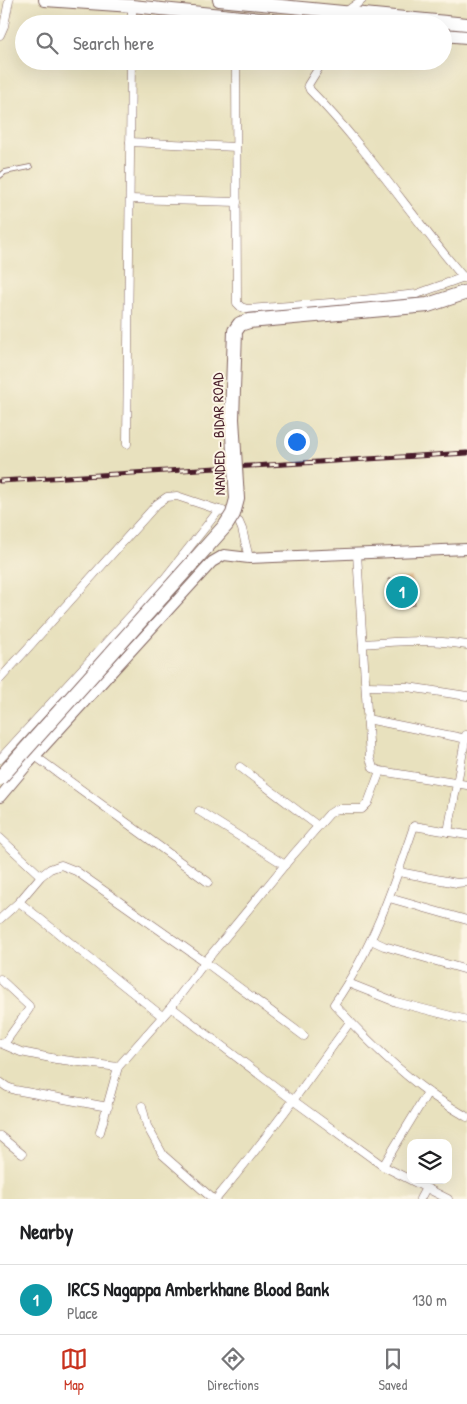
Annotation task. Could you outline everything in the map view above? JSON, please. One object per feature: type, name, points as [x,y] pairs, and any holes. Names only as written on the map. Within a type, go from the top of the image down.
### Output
[{"type":"highway","name":"NANDED - BIDAR ROAD","points":[[0,778],[226,525],[232,514],[237,498],[232,419],[236,331],[240,324],[428,305],[467,292]]},
{"type":"main road","points":[[45,0],[132,6],[200,15]]},
{"type":"main road","points":[[219,0],[384,15]]},
{"type":"main road","points":[[452,22],[467,24]]},
{"type":"main road","points":[[452,36],[467,37]]},
{"type":"street","points":[[0,35],[4,26],[9,0]]},
{"type":"street","points":[[347,11],[362,0]]},
{"type":"street","points":[[132,6],[132,15]]},
{"type":"street","points":[[127,444],[131,70]]},
{"type":"street","points":[[236,70],[237,303],[241,307],[344,302],[417,294],[465,277],[446,258],[354,138],[310,90],[308,86],[310,80],[317,70]]},
{"type":"street","points":[[130,142],[236,147]]},
{"type":"street","points":[[130,199],[237,202]]},
{"type":"street","points":[[0,680],[157,504],[167,497],[177,496],[223,511],[239,522],[249,558]]},
{"type":"street","points":[[0,759],[165,578],[219,510]]},
{"type":"street","points":[[0,797],[212,562],[224,555],[249,558],[467,549]]},
{"type":"street","points":[[357,554],[367,719],[370,758],[373,768],[380,771],[467,785]]},
{"type":"street","points":[[363,644],[418,640],[447,641],[467,645]]},
{"type":"street","points":[[366,686],[408,687],[467,696]]},
{"type":"street","points":[[367,719],[467,737],[448,832]]},
{"type":"street","points":[[35,756],[208,882]]},
{"type":"street","points":[[240,767],[318,826]]},
{"type":"street","points":[[100,1132],[118,1067],[172,1007],[205,962],[329,814],[336,809],[362,809],[368,803],[380,771]]},
{"type":"street","points":[[199,811],[285,865]]},
{"type":"street","points":[[467,835],[414,826],[399,872],[371,940],[348,983],[334,1004],[350,1022],[405,1074],[428,1092],[467,1117]]},
{"type":"street","points":[[0,838],[41,876]]},
{"type":"street","points":[[0,918],[19,902],[41,876],[50,869],[61,865],[76,871],[205,962],[304,1036]]},
{"type":"street","points":[[399,872],[467,882]]},
{"type":"street","points":[[389,898],[467,920]]},
{"type":"street","points":[[19,902],[162,1016]]},
{"type":"street","points":[[371,940],[384,946],[467,970]]},
{"type":"street","points":[[0,979],[29,1006],[29,1009],[2,1043],[21,1052],[56,1059],[118,1067]]},
{"type":"street","points":[[348,983],[396,1002],[467,1020]]},
{"type":"street","points":[[172,1007],[294,1101],[383,1166],[448,1199]]},
{"type":"street","points":[[142,1106],[147,1126],[163,1155],[215,1199],[294,1101],[350,1022]]},
{"type":"street","points":[[0,1082],[15,1090],[108,1107]]},
{"type":"street","points":[[383,1166],[428,1092]]},
{"type":"street","points":[[0,1136],[22,1154]]},
{"type":"street","points":[[420,1199],[426,1188]]},
{"type":"lane","points":[[0,176],[5,172],[30,167]]},
{"type":"building","points":[[412,577],[415,605],[391,608],[388,579]]},
{"type":"railway","points":[[0,481],[467,453]]},
{"type":"place","name":"IRCS Nagappa Amberkhane Blood Bank","points":[[402,592]]}]
